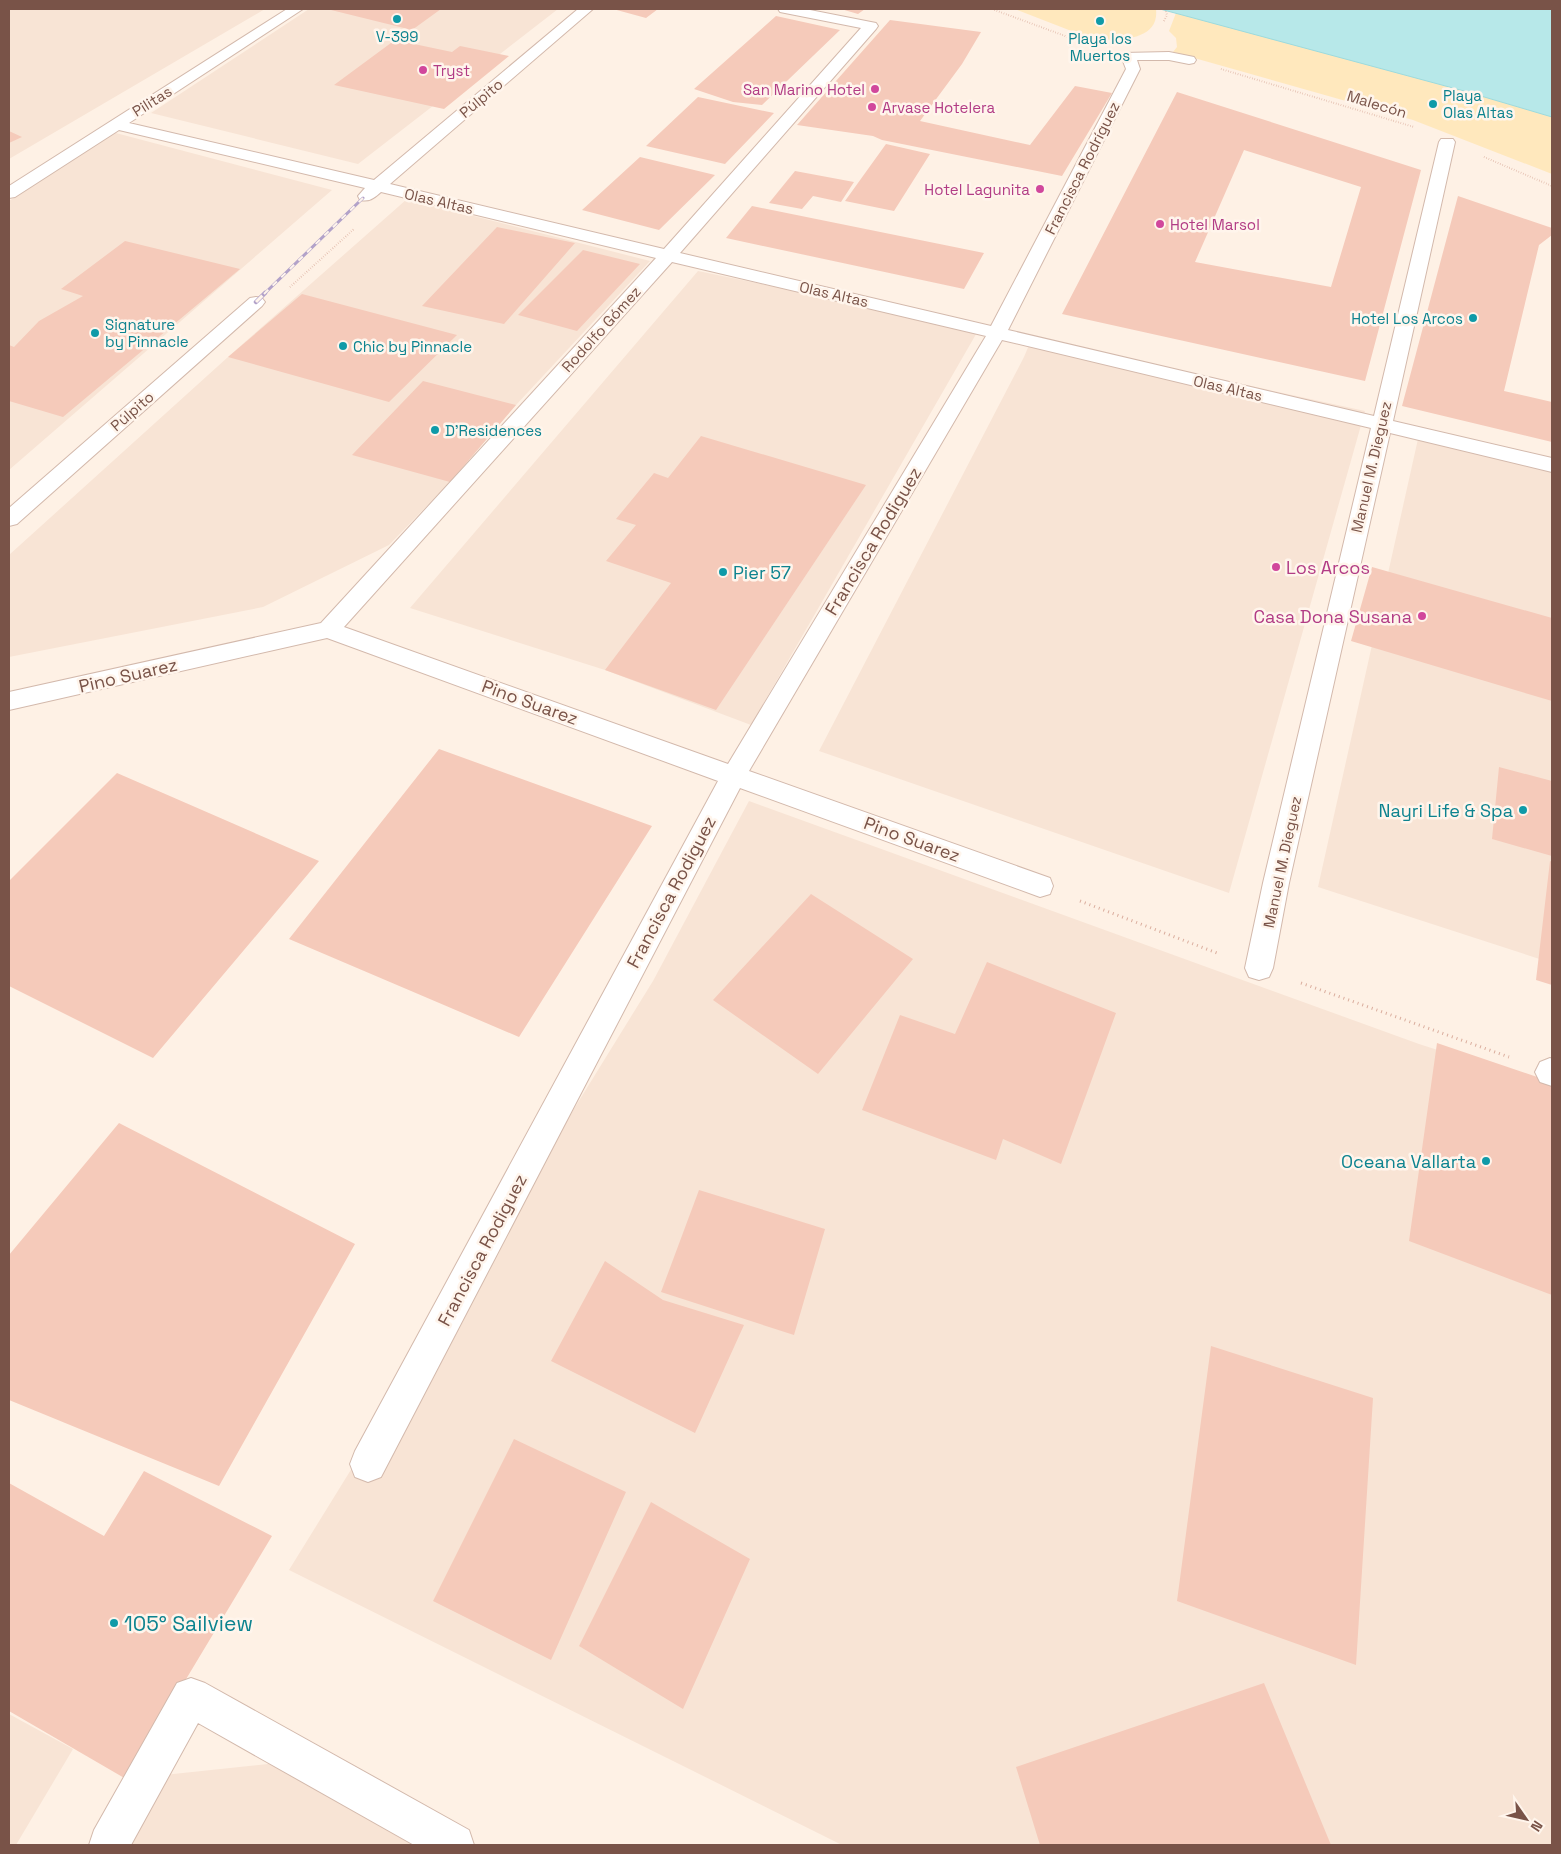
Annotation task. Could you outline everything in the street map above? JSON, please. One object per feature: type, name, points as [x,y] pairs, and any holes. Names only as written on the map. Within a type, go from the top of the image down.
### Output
[{"type":"street","name":"Pilitas","points":[[9,193],[296,9]]},
{"type":"street","name":"Púlpito","points":[[363,198],[586,9]]},
{"type":"street","name":"Rodolfo Gómez","points":[[328,630],[668,255],[871,26],[785,9]]},
{"type":"street","points":[[1128,56],[1169,56],[1189,60]]},
{"type":"street","name":"Francisca Rodríguez","points":[[997,333],[1133,69],[1128,56]]},
{"type":"street","name":"Olas Altas","points":[[115,124],[1552,465]]},
{"type":"street","name":"Manuel M. Dieguez","points":[[1259,968],[1276,883],[1447,142]]},
{"type":"street","name":"Púlpito","points":[[9,519],[256,302]]},
{"type":"street","name":"Francisca Rodiguez","points":[[368,1464],[734,775],[997,333]]},
{"type":"street","name":"Pino Suarez","points":[[9,702],[328,630],[1040,886]]},
{"type":"street","points":[[109,1845],[191,1697],[454,1845]]},
{"type":"path","points":[[992,9],[1102,50],[1128,56]]},
{"type":"path","name":"Malecón","points":[[1189,60],[1412,126],[1552,186]]},
{"type":"path","points":[[256,302],[269,306],[383,203],[363,198]]},
{"type":"shaded area","points":[[9,9],[265,9],[9,159]]},
{"type":"shaded area","points":[[309,9],[558,9],[358,164],[151,113]]},
{"type":"shaded area","points":[[112,132],[332,190],[9,470],[9,201]]},
{"type":"shaded area","points":[[407,199],[650,261],[516,405],[450,482],[389,545],[263,607],[9,657],[9,555],[228,357]]},
{"type":"shaded area","points":[[698,271],[979,329],[751,725],[605,670],[410,608]]},
{"type":"shaded area","points":[[1032,338],[1365,411],[1229,893],[819,751],[1024,357]]},
{"type":"shaded area","points":[[1420,430],[1552,466],[1552,963],[1318,887]]},
{"type":"shaded area","points":[[749,801],[1419,1044],[1552,1087],[1552,1845],[842,1845],[289,1570],[653,981]]},
{"type":"shaded area","points":[[9,1714],[73,1749],[16,1845],[9,1845]]},
{"type":"shaded area","points":[[277,1763],[412,1845],[93,1845],[126,1779]]},
{"type":"sand","name":"Playa los Muertos","points":[[1015,9],[1156,9],[1155,20],[1151,28],[1143,34],[1112,40],[1092,39]]},
{"type":"sand","name":"Playa Olas Altas","points":[[1176,13],[1464,91],[1552,117],[1552,174],[1413,120],[1173,52],[1177,47],[1176,38],[1169,31]]},
{"type":"water","points":[[1160,9],[1552,9],[1552,117],[1464,91]]},
{"type":"building","name":"V-399","points":[[327,9],[441,9],[412,30]]},
{"type":"building","points":[[613,9],[658,9],[646,18]]},
{"type":"building","points":[[841,9],[865,9],[858,14]]},
{"type":"building","points":[[776,16],[840,30],[762,105],[733,102],[694,89]]},
{"type":"building","name":"Arvase Hotelera","points":[[890,20],[981,32],[962,64],[920,121],[1030,145],[1075,86],[1112,93],[1062,176],[882,140],[873,136],[797,125]]},
{"type":"building","name":"Tryst","points":[[395,40],[452,52],[460,46],[509,56],[444,109],[334,85]]},
{"type":"building","name":"Hotel Marsol","points":[[1177,92],[1421,170],[1365,381],[1062,314]],"holes":[[[1244,150],[1361,187],[1331,287],[1195,262]]]},
{"type":"building","points":[[698,97],[774,113],[725,164],[646,146]]},
{"type":"building","points":[[9,131],[22,137],[9,143]]},
{"type":"building","points":[[886,144],[930,154],[894,211],[845,201]]},
{"type":"building","points":[[640,157],[715,175],[659,230],[582,210]]},
{"type":"building","points":[[795,171],[854,182],[841,202],[813,196],[802,209],[769,203]]},
{"type":"building","name":"Hotel Los Arcos","points":[[1458,196],[1552,228],[1552,235],[1539,245],[1504,391],[1552,402],[1552,442],[1402,406]]},
{"type":"building","points":[[752,206],[984,253],[964,289],[726,238]]},
{"type":"building","points":[[497,227],[575,243],[504,324],[422,306]]},
{"type":"building","name":"Signature by Pinnacle","points":[[125,241],[240,269],[63,417],[9,401],[9,345],[14,347],[39,321],[83,296],[61,289]]},
{"type":"building","points":[[583,250],[640,264],[577,331],[518,315]]},
{"type":"building","name":"Chic by Pinnacle","points":[[302,294],[457,335],[389,402],[228,357]]},
{"type":"building","name":"D'Residences","points":[[423,381],[516,405],[450,482],[352,455]]},
{"type":"building","name":"Pier 57","points":[[701,436],[866,485],[716,710],[605,670],[671,583],[606,561],[636,525],[616,519],[654,473],[668,478]]},
{"type":"building","points":[[1372,567],[1552,618],[1552,701],[1351,641]]},
{"type":"building","points":[[439,749],[652,826],[519,1037],[289,939]]},
{"type":"building","name":"Nayri Life & Spa","points":[[1499,767],[1552,781],[1552,856],[1492,839]]},
{"type":"building","points":[[117,773],[319,861],[153,1058],[9,986],[9,881]]},
{"type":"building","points":[[1550,861],[1552,862],[1552,985],[1536,980]]},
{"type":"building","points":[[811,894],[913,959],[818,1074],[713,1000]]},
{"type":"building","points":[[987,962],[1116,1013],[1061,1164],[1003,1139],[996,1160],[862,1110],[900,1015],[955,1034]]},
{"type":"building","name":"Oceana Vallarta","points":[[1437,1043],[1552,1082],[1552,1295],[1409,1241]]},
{"type":"building","points":[[119,1123],[355,1244],[219,1486],[9,1400],[9,1255]]},
{"type":"building","points":[[699,1190],[825,1229],[794,1335],[661,1292]]},
{"type":"building","points":[[605,1261],[663,1300],[744,1325],[695,1433],[551,1361]]},
{"type":"building","points":[[1211,1346],[1373,1398],[1356,1665],[1177,1601]]},
{"type":"building","points":[[514,1439],[626,1492],[551,1660],[433,1601]]},
{"type":"building","name":"105° Sailview","points":[[144,1471],[272,1536],[126,1779],[9,1711],[9,1483],[104,1536]]},
{"type":"building","points":[[651,1502],[750,1559],[683,1709],[579,1646]]},
{"type":"building","points":[[1264,1683],[1331,1845],[1040,1845],[1016,1767]]},
{"type":"railway","points":[[264,294],[363,198]]},
{"type":"railway","points":[[256,302],[264,294]]},
{"type":"place","name":"V-399","points":[[397,19]]},
{"type":"place","name":"Playa los Muertos","points":[[1100,21]]},
{"type":"place","name":"Tryst","points":[[423,70]]},
{"type":"place","name":"San Marino Hotel","points":[[875,89]]},
{"type":"place","name":"Playa Olas Altas","points":[[1433,104]]},
{"type":"place","name":"Arvase Hotelera","points":[[872,107]]},
{"type":"place","name":"Hotel Lagunita","points":[[1040,189]]},
{"type":"place","name":"Hotel Marsol","points":[[1160,224]]},
{"type":"place","name":"Hotel Los Arcos","points":[[1473,318]]},
{"type":"place","name":"Signature by Pinnacle","points":[[95,333]]},
{"type":"place","name":"Chic by Pinnacle","points":[[343,346]]},
{"type":"place","name":"D'Residences","points":[[435,430]]},
{"type":"place","name":"Los Arcos","points":[[1276,567]]},
{"type":"place","name":"Pier 57","points":[[723,572]]},
{"type":"place","name":"Casa Dona Susana","points":[[1422,616]]},
{"type":"place","name":"Nayri Life & Spa","points":[[1523,810]]},
{"type":"place","name":"Oceana Vallarta","points":[[1486,1161]]},
{"type":"place","name":"105° Sailview","points":[[114,1623]]}]
